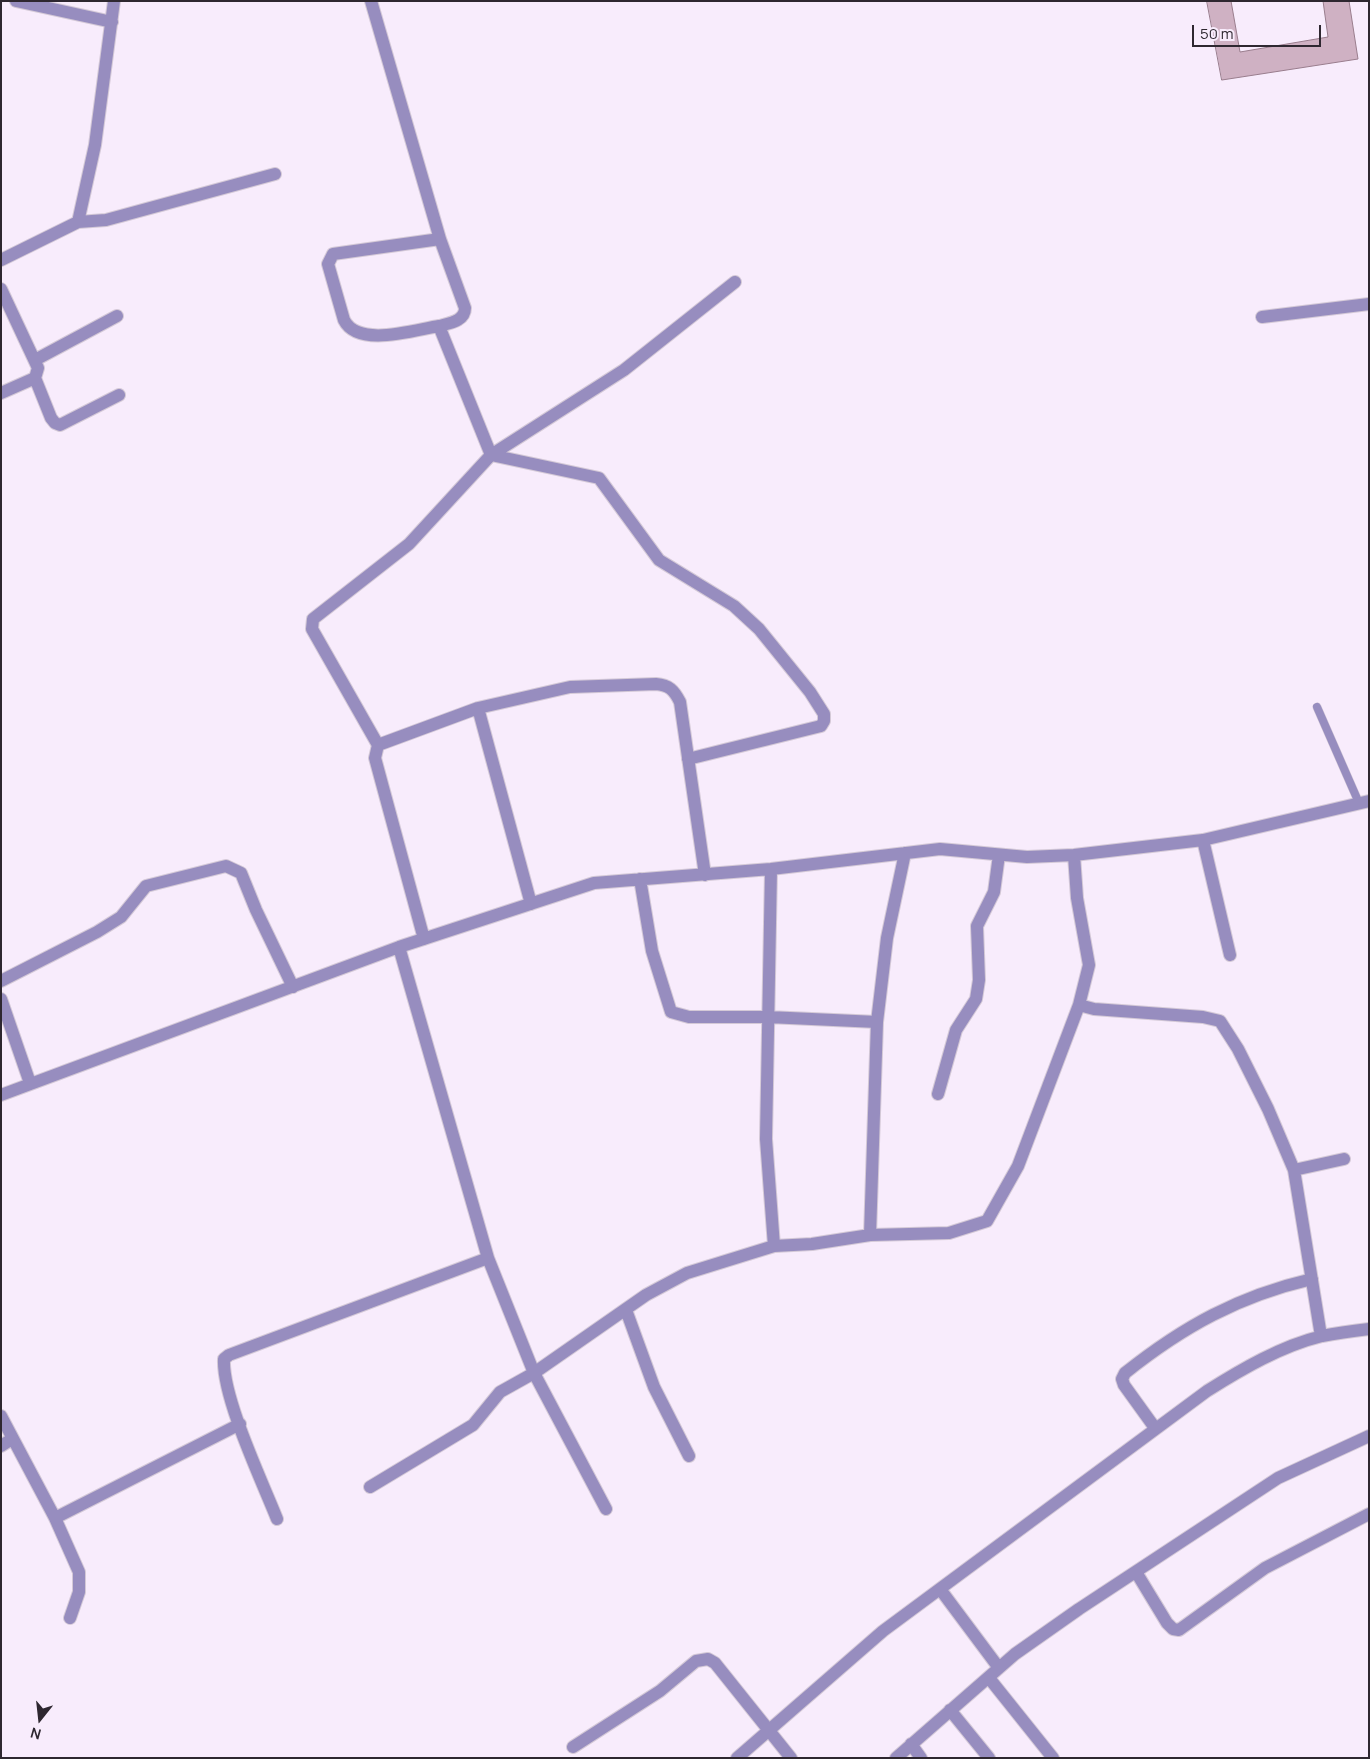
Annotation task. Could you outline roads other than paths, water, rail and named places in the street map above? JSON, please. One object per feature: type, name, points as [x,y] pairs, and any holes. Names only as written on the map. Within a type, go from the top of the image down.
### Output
[{"type":"street","points":[[16,1],[112,22]]},
{"type":"street","points":[[78,222],[95,145],[114,1]]},
{"type":"street","points":[[371,1],[440,239],[466,308],[466,314],[463,318],[439,326],[373,336],[356,332],[347,326],[328,264],[329,258],[333,254],[440,239]]},
{"type":"street","points":[[1,260],[78,222],[106,220],[275,174]]},
{"type":"street","points":[[424,939],[375,758],[378,745],[312,629],[314,619],[409,544],[490,455],[624,370],[735,282]]},
{"type":"street","points":[[1,289],[36,360],[38,368],[35,378],[55,423],[60,424],[119,395]]},
{"type":"street","points":[[1262,317],[1369,304]]},
{"type":"street","points":[[36,360],[117,316]]},
{"type":"street","points":[[439,326],[490,455]]},
{"type":"street","points":[[1,392],[35,378]]},
{"type":"street","points":[[490,455],[599,478],[659,560],[734,606],[759,629],[810,692],[824,714],[824,721],[821,726],[688,759]]},
{"type":"street","points":[[378,745],[478,708],[570,687],[664,685],[674,690],[680,702],[705,875]]},
{"type":"street","points":[[478,708],[531,904]]},
{"type":"street","points":[[1,1095],[399,947],[594,884],[771,869],[940,849],[1027,857],[1074,855],[1203,840],[1364,802]]},
{"type":"street","points":[[1203,840],[1230,955]]},
{"type":"street","points":[[870,1235],[877,1022],[887,938],[905,854]]},
{"type":"street","points":[[938,1094],[956,1030],[976,999],[978,980],[977,926],[978,920],[994,892],[999,855]]},
{"type":"street","points":[[370,1487],[473,1426],[500,1392],[534,1373],[646,1295],[687,1273],[774,1246],[812,1244],[870,1235],[949,1233],[987,1221],[1018,1166],[1080,1005],[1089,965],[1077,898],[1074,855]]},
{"type":"street","points":[[1,980],[97,932],[121,917],[146,886],[226,866],[241,873],[293,986]]},
{"type":"street","points":[[771,869],[766,1139],[774,1246]]},
{"type":"street","points":[[640,879],[652,952],[671,1012],[683,1017],[768,1017],[877,1022]]},
{"type":"street","points":[[399,947],[488,1258],[534,1373],[606,1509]]},
{"type":"street","points":[[1,999],[30,1083]]},
{"type":"street","points":[[1080,1005],[1094,1009],[1203,1017],[1220,1021],[1238,1048],[1268,1109],[1294,1170],[1321,1336]]},
{"type":"street","points":[[1294,1170],[1344,1159]]},
{"type":"street","points":[[277,1519],[240,1424],[224,1376],[224,1360],[229,1355],[488,1258]]},
{"type":"street","points":[[1154,1428],[1124,1385],[1122,1379],[1125,1373],[1199,1321],[1219,1310],[1264,1291],[1312,1279]]},
{"type":"street","points":[[626,1310],[654,1386],[689,1456]]},
{"type":"street","points":[[737,1758],[883,1631],[1154,1428],[1238,1372],[1285,1349],[1321,1336],[1369,1329]]},
{"type":"street","points":[[1,1416],[54,1518],[78,1572],[79,1592],[70,1618]]},
{"type":"street","points":[[54,1518],[240,1424]]},
{"type":"street","points":[[896,1758],[999,1668],[1079,1609],[1278,1478],[1367,1436],[1369,1450]]},
{"type":"street","points":[[1,1446],[12,1439]]},
{"type":"street","points":[[1136,1572],[1167,1623],[1172,1629],[1179,1630],[1265,1568],[1369,1514]]},
{"type":"street","points":[[940,1588],[999,1668]]},
{"type":"street","points":[[573,1746],[660,1691],[696,1661],[703,1658],[715,1662],[791,1758]]},
{"type":"street","points":[[989,1678],[1053,1758]]},
{"type":"street","points":[[950,1710],[989,1758]]},
{"type":"street","points":[[911,1744],[921,1758]]},
{"type":"lane","points":[[1317,707],[1364,802]]}]
